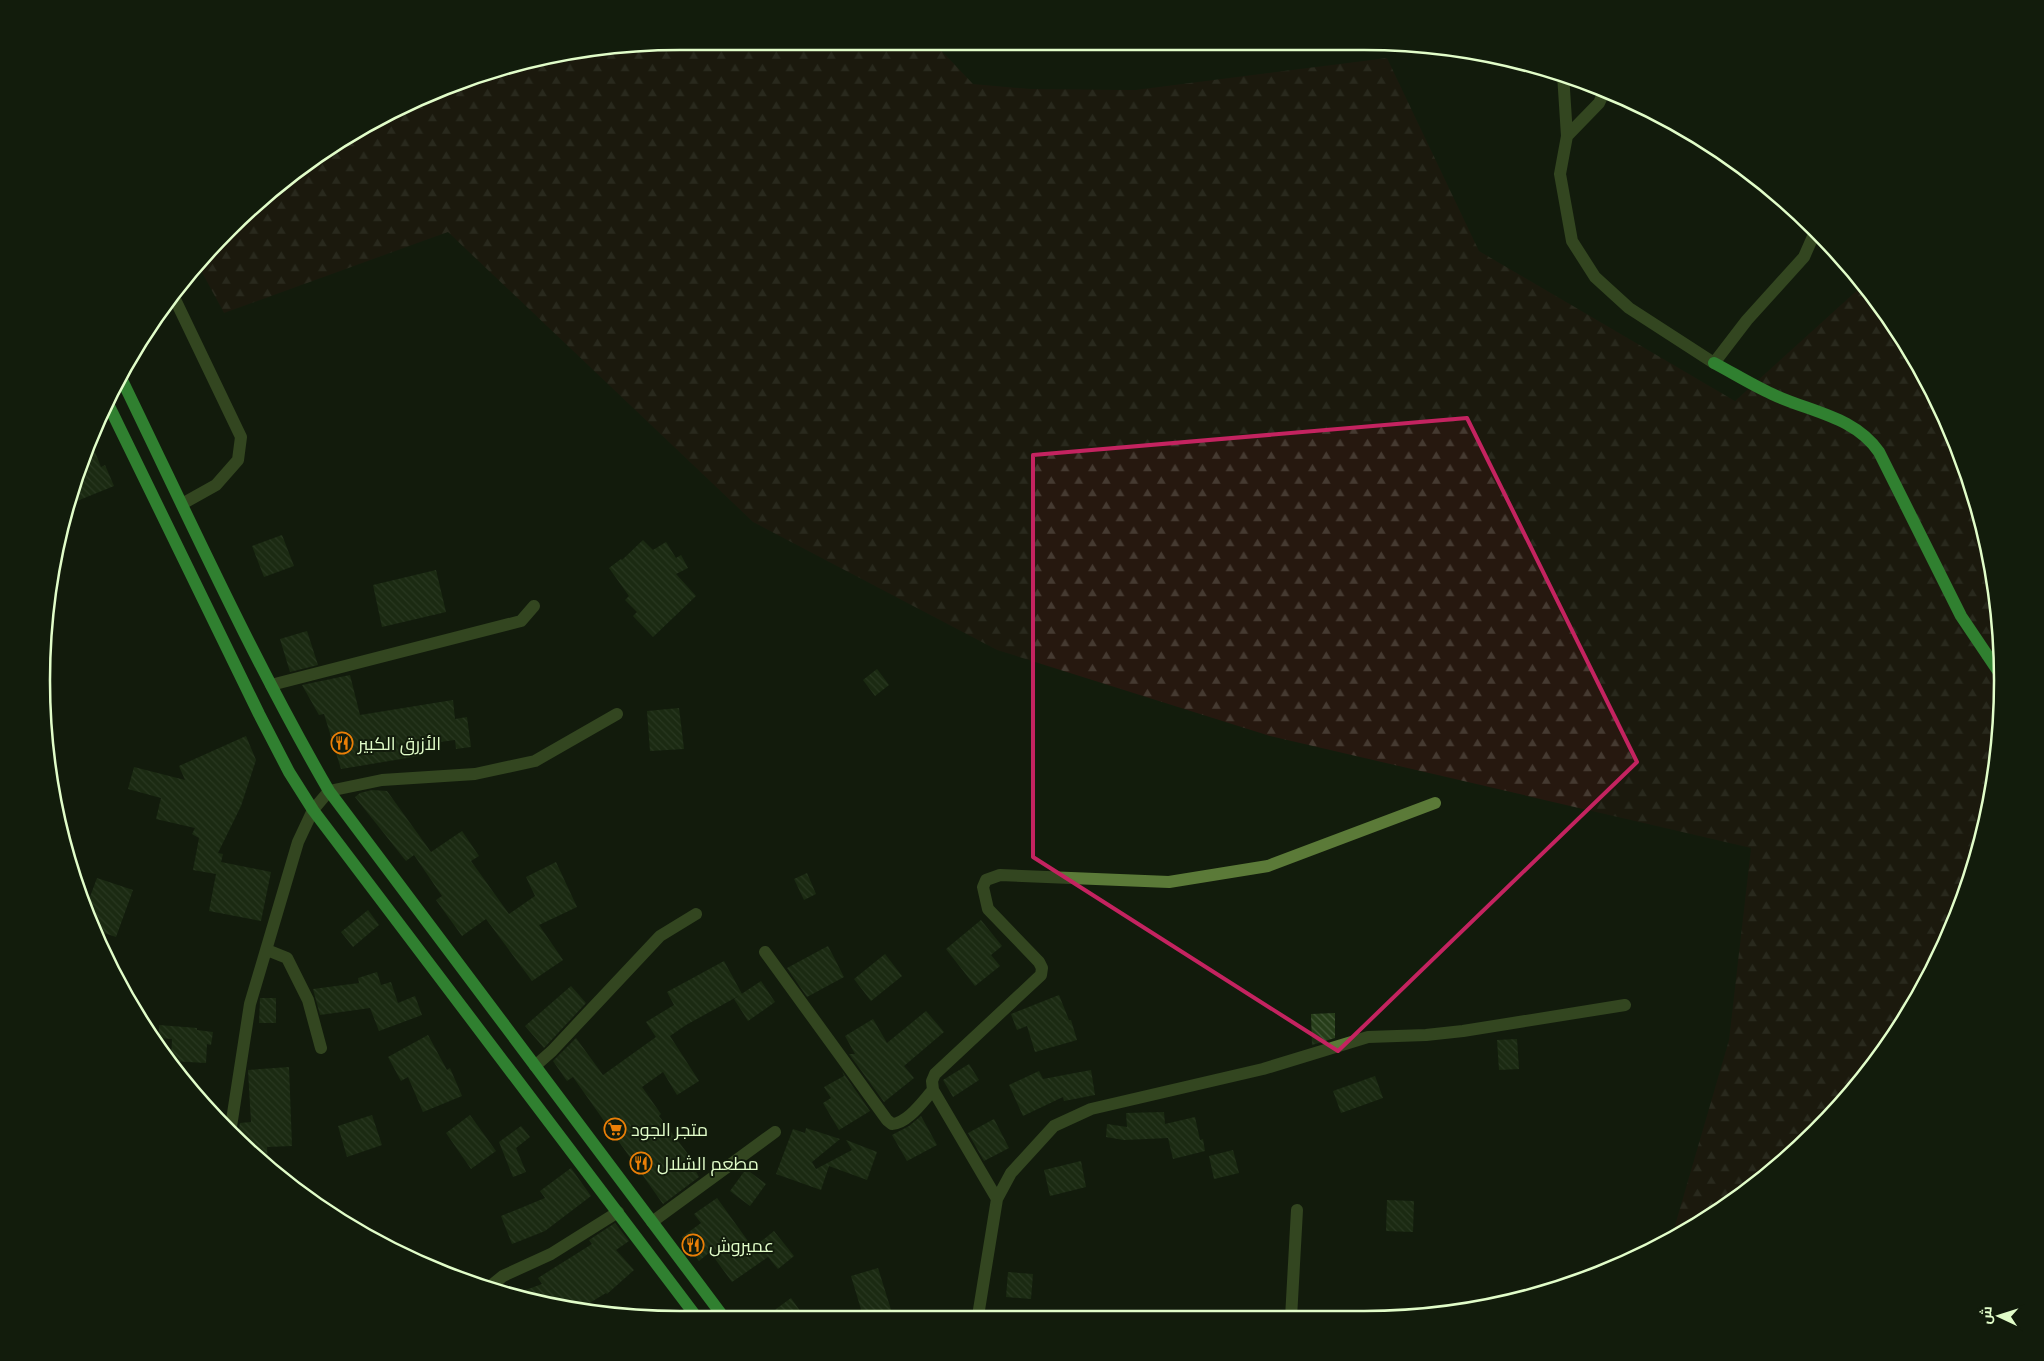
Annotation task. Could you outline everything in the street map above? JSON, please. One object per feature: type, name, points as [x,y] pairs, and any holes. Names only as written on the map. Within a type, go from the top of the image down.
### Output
[{"type":"main road","points":[[1714,363],[1772,394],[1847,423],[1872,442],[1879,452],[1961,616],[1994,665]]},
{"type":"main road","points":[[124,384],[271,685],[299,740],[329,791],[719,1311]]},
{"type":"main road","points":[[111,410],[259,714],[289,772],[313,810],[692,1311]]},
{"type":"street","points":[[1564,82],[1567,136],[1560,174],[1564,208],[1572,241],[1594,276],[1628,308],[1714,363],[1747,320],[1804,257],[1812,238]]},
{"type":"street","points":[[1567,136],[1599,103],[1602,97]]},
{"type":"street","points":[[176,302],[241,437],[238,460],[222,479],[216,485],[182,504]]},
{"type":"street","points":[[271,685],[521,622],[534,606]]},
{"type":"street","points":[[232,1123],[250,1004],[298,842],[313,810],[329,791],[382,780],[475,774],[535,761],[617,714]]},
{"type":"street","points":[[997,1199],[933,1090],[932,1081],[935,1074],[1041,975],[1042,968],[1039,962],[988,909],[984,887],[986,880],[1000,875],[1169,882],[1268,866],[1435,803]]},
{"type":"street","points":[[535,1066],[552,1051],[660,936],[696,914]]},
{"type":"street","points":[[267,950],[287,958],[308,1000],[321,1048]]},
{"type":"street","points":[[765,952],[887,1120],[892,1124],[898,1123],[908,1116],[933,1090]]},
{"type":"street","points":[[979,1311],[997,1199],[1011,1173],[1054,1126],[1091,1109],[1263,1069],[1368,1037],[1426,1035],[1463,1031],[1625,1005]]},
{"type":"street","points":[[652,1222],[775,1132]]},
{"type":"street","points":[[1291,1311],[1297,1210]]},
{"type":"street","points":[[494,1283],[503,1276],[551,1254],[618,1212]]},
{"type":"highlighted area","points":[[1467,418],[1637,762],[1338,1051],[1033,857],[1033,455]]},
{"type":"green space","points":[[941,50],[973,84],[1031,89],[1135,90],[1387,58],[1479,251],[1735,401],[1858,290],[1888,330],[1910,365],[1929,402],[1961,478],[1973,517],[1989,598],[1994,680],[1993,722],[1989,763],[1973,844],[1961,883],[1946,922],[1910,996],[1888,1031],[1838,1096],[1779,1155],[1714,1205],[1674,1230],[1729,1040],[1751,848],[1270,736],[997,650],[753,522],[448,232],[224,313],[201,271],[265,206],[297,180],[365,134],[439,98],[517,71],[557,62],[639,51]]},
{"type":"building","points":[[94,449],[101,467],[105,465],[114,486],[76,501]]},
{"type":"building","points":[[282,535],[294,566],[264,577],[252,546]]},
{"type":"building","points":[[643,540],[653,550],[666,542],[676,558],[681,555],[688,568],[676,574],[696,596],[653,637],[633,616],[637,612],[625,600],[629,596],[609,568],[622,560]]},
{"type":"building","points":[[436,570],[446,612],[382,627],[373,585]]},
{"type":"building","points":[[307,631],[318,665],[290,672],[280,639]]},
{"type":"building","points":[[877,669],[889,685],[875,696],[863,680]]},
{"type":"building","points":[[350,675],[360,715],[453,700],[455,719],[467,717],[471,747],[456,749],[455,740],[417,745],[419,756],[341,769],[324,714],[319,715],[302,685]]},
{"type":"building","points":[[679,708],[684,749],[650,751],[647,711]]},
{"type":"building","points":[[246,736],[256,760],[241,806],[218,853],[223,854],[221,862],[271,872],[261,921],[209,911],[216,874],[193,870],[199,838],[192,834],[195,828],[156,819],[161,798],[128,789],[134,767],[185,780],[179,766]]},
{"type":"building","points":[[372,790],[387,791],[431,852],[462,831],[479,856],[471,861],[509,914],[535,896],[526,877],[556,862],[577,907],[539,925],[563,960],[532,981],[486,919],[462,936],[436,900],[442,896],[414,855],[406,861],[355,797],[360,793]]},
{"type":"building","points":[[807,873],[816,894],[804,900],[794,879]]},
{"type":"building","points":[[97,878],[133,890],[116,937],[103,933],[89,899]]},
{"type":"building","points":[[368,910],[379,925],[353,947],[341,932]]},
{"type":"building","points":[[981,920],[1002,946],[991,955],[1000,966],[975,986],[946,949]]},
{"type":"building","points":[[828,946],[844,977],[807,997],[787,968]]},
{"type":"building","points":[[885,954],[902,976],[871,1001],[854,979]]},
{"type":"building","points":[[724,961],[742,994],[670,1036],[699,1081],[677,1095],[663,1072],[642,1087],[661,1114],[659,1116],[688,1154],[687,1156],[699,1177],[663,1204],[573,1077],[567,1081],[553,1061],[576,1038],[603,1075],[656,1037],[646,1022],[674,1005],[667,992]]},
{"type":"building","points":[[377,972],[381,985],[391,982],[398,1003],[415,996],[422,1015],[379,1031],[370,1008],[320,1015],[313,989],[359,983],[358,978]]},
{"type":"building","points":[[761,981],[775,1002],[748,1021],[734,999]]},
{"type":"building","points":[[571,986],[586,1003],[544,1048],[525,1026]]},
{"type":"building","points":[[1059,995],[1069,1020],[1071,1020],[1077,1040],[1035,1052],[1027,1026],[1017,1030],[1011,1014]]},
{"type":"building","points":[[260,998],[276,998],[276,1023],[259,1023]]},
{"type":"building","points":[[926,1011],[944,1032],[904,1066],[914,1078],[884,1102],[849,1054],[855,1054],[845,1036],[873,1019],[887,1043]]},
{"type":"building","points":[[1335,1013],[1335,1038],[1312,1045],[1311,1014]]},
{"type":"building","points":[[159,1025],[197,1028],[197,1030],[213,1032],[211,1045],[207,1044],[206,1063],[178,1061],[171,1052],[172,1039],[161,1038],[159,1035]]},
{"type":"building","points":[[428,1035],[447,1070],[450,1068],[462,1096],[423,1112],[408,1077],[401,1081],[388,1057]]},
{"type":"building","points":[[1517,1039],[1519,1069],[1499,1070],[1497,1040]]},
{"type":"building","points":[[969,1064],[979,1080],[953,1097],[943,1080]]},
{"type":"building","points":[[289,1067],[292,1146],[267,1147],[268,1157],[239,1129],[240,1123],[251,1122],[248,1070]]},
{"type":"building","points":[[1091,1070],[1095,1095],[1064,1101],[1063,1097],[1023,1116],[1009,1085],[1039,1071],[1043,1079]]},
{"type":"building","points":[[842,1071],[870,1111],[839,1130],[823,1103],[831,1098],[824,1087],[844,1076]]},
{"type":"building","points":[[1375,1076],[1383,1098],[1341,1113],[1333,1091]]},
{"type":"building","points":[[1164,1112],[1165,1124],[1195,1117],[1200,1140],[1203,1139],[1205,1151],[1173,1159],[1168,1138],[1124,1140],[1106,1137],[1107,1124],[1127,1127],[1126,1113]]},
{"type":"building","points":[[372,1115],[382,1145],[347,1157],[338,1126]]},
{"type":"building","points":[[470,1115],[496,1151],[471,1169],[446,1133]]},
{"type":"building","points":[[921,1116],[937,1145],[907,1161],[892,1135],[909,1126]]},
{"type":"building","points":[[994,1119],[1009,1148],[984,1161],[968,1133]]},
{"type":"building","points":[[521,1126],[530,1137],[516,1148],[526,1172],[513,1177],[499,1142]]},
{"type":"building","points":[[806,1128],[840,1139],[812,1162],[816,1169],[852,1150],[846,1140],[877,1152],[867,1180],[829,1166],[821,1190],[776,1174],[793,1129],[805,1133]]},
{"type":"building","points":[[1233,1150],[1239,1173],[1214,1179],[1209,1156]]},
{"type":"building","points":[[1081,1161],[1086,1187],[1050,1196],[1044,1170]]},
{"type":"building","points":[[571,1168],[591,1196],[545,1231],[512,1244],[501,1216],[545,1198],[540,1191]]},
{"type":"building","points":[[746,1169],[766,1184],[750,1206],[730,1191]]},
{"type":"building","points":[[717,1198],[753,1248],[774,1231],[794,1256],[778,1269],[768,1257],[732,1282],[710,1252],[699,1261],[682,1237],[701,1223],[694,1214]]},
{"type":"building","points":[[1387,1200],[1414,1201],[1413,1232],[1386,1231]]},
{"type":"building","points":[[615,1223],[629,1241],[616,1250],[634,1270],[607,1294],[588,1304],[522,1291],[542,1284],[538,1278],[592,1244],[589,1240]]},
{"type":"building","points":[[878,1268],[891,1311],[862,1311],[851,1276]]},
{"type":"building","points":[[1008,1272],[1033,1274],[1031,1299],[1006,1297]]},
{"type":"building","points":[[791,1298],[800,1311],[773,1311]]},
{"type":"place","name":"الأزرق الكبير","points":[[342,743]]},
{"type":"place","name":"متجر الجود","points":[[615,1129]]},
{"type":"place","name":"مطعم الشلال","points":[[641,1163]]},
{"type":"place","name":"عميروش","points":[[693,1245]]}]
